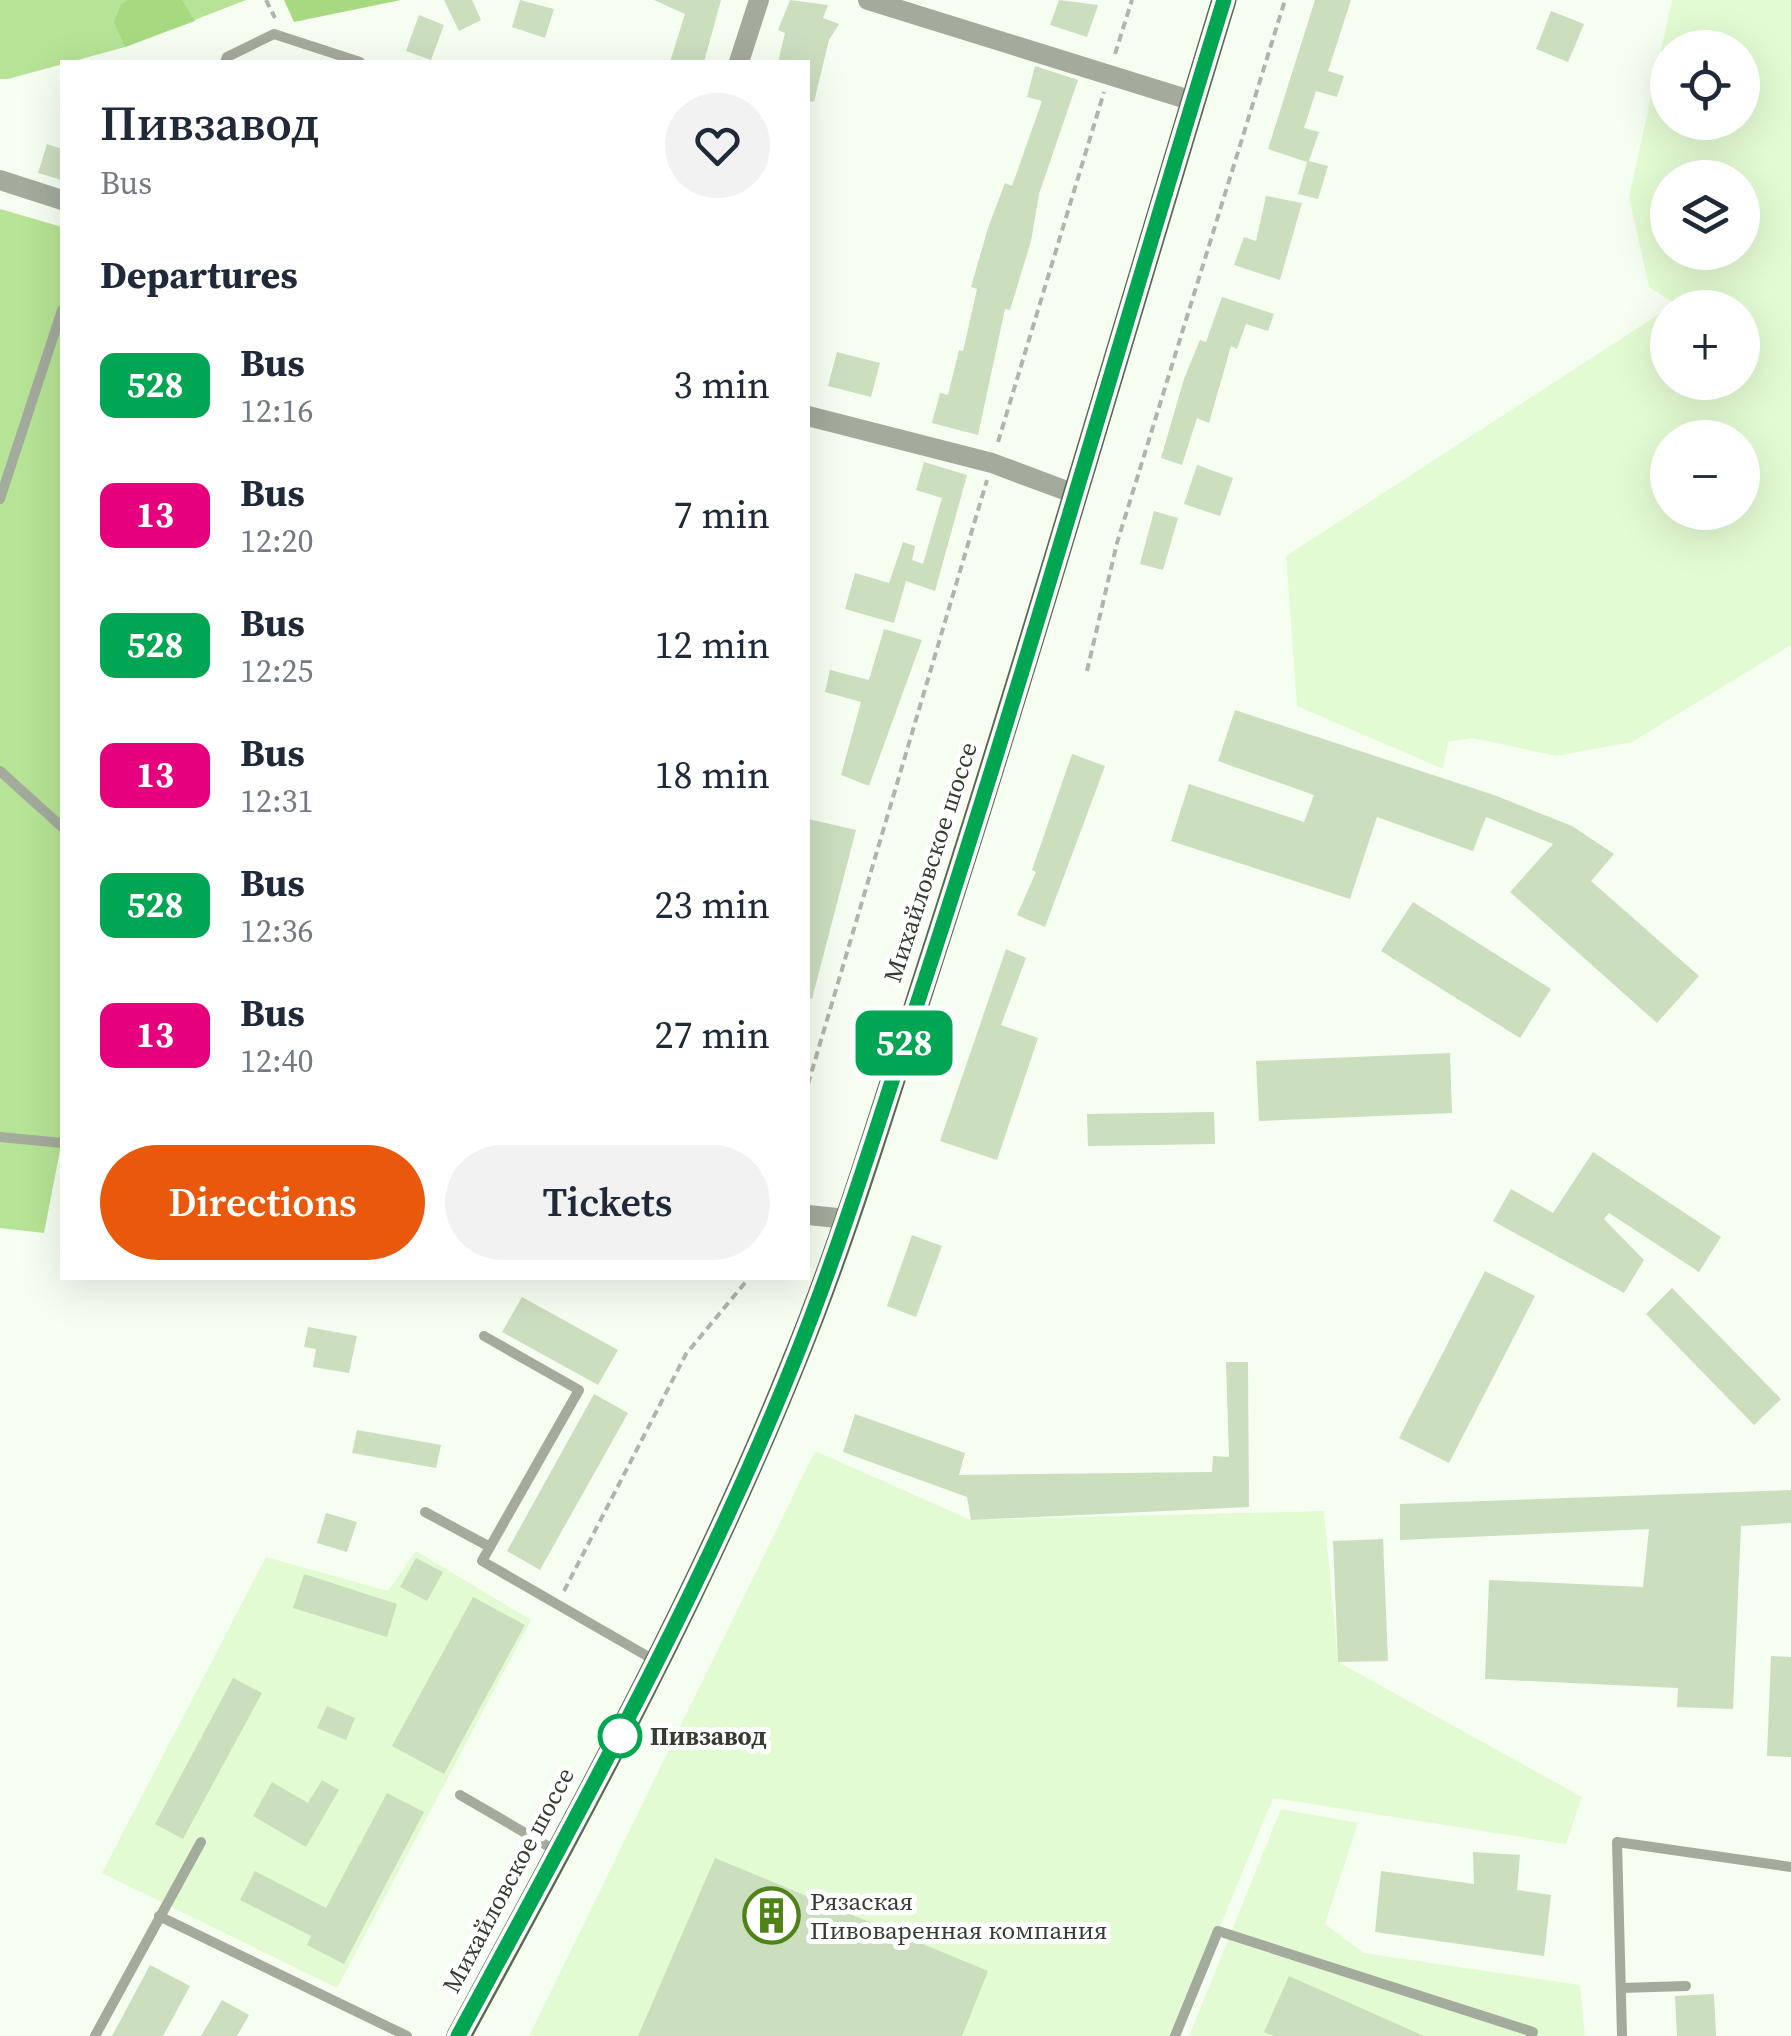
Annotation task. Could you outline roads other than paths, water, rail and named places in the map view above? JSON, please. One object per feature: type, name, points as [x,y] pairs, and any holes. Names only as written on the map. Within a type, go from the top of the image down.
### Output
[{"type":"main road","name":"Михайловское шоссе","points":[[458,2036],[658,1662],[747,1476],[847,1218],[1076,494],[1224,0]]},
{"type":"street","points":[[740,60],[758,0]]},
{"type":"street","points":[[868,0],[1110,72],[1193,102]]},
{"type":"street","points":[[0,180],[60,199]]},
{"type":"street","points":[[810,416],[992,462],[1076,494]]},
{"type":"street","points":[[810,1215],[847,1218]]},
{"type":"lane","points":[[226,60],[274,34],[354,60]]},
{"type":"lane","points":[[0,499],[60,316]]},
{"type":"lane","points":[[0,771],[60,825]]},
{"type":"lane","points":[[0,1137],[60,1143]]},
{"type":"lane","points":[[484,1336],[579,1390],[482,1561],[658,1662]]},
{"type":"lane","points":[[425,1512],[490,1548]]},
{"type":"lane","points":[[460,1795],[559,1852]]},
{"type":"lane","points":[[96,2036],[201,1842]]},
{"type":"lane","points":[[1622,2036],[1617,1842],[1791,1867]]},
{"type":"lane","points":[[160,1916],[407,2036]]},
{"type":"lane","points":[[1175,2036],[1218,1931],[1533,2032],[1532,2036]]},
{"type":"lane","points":[[1621,1988],[1686,1986]]},
{"type":"place","name":"Пивзавод","points":[[620,1736]]},
{"type":"place","name":"Рязаская Пивоваренная компания","points":[[771,1915]]}]
